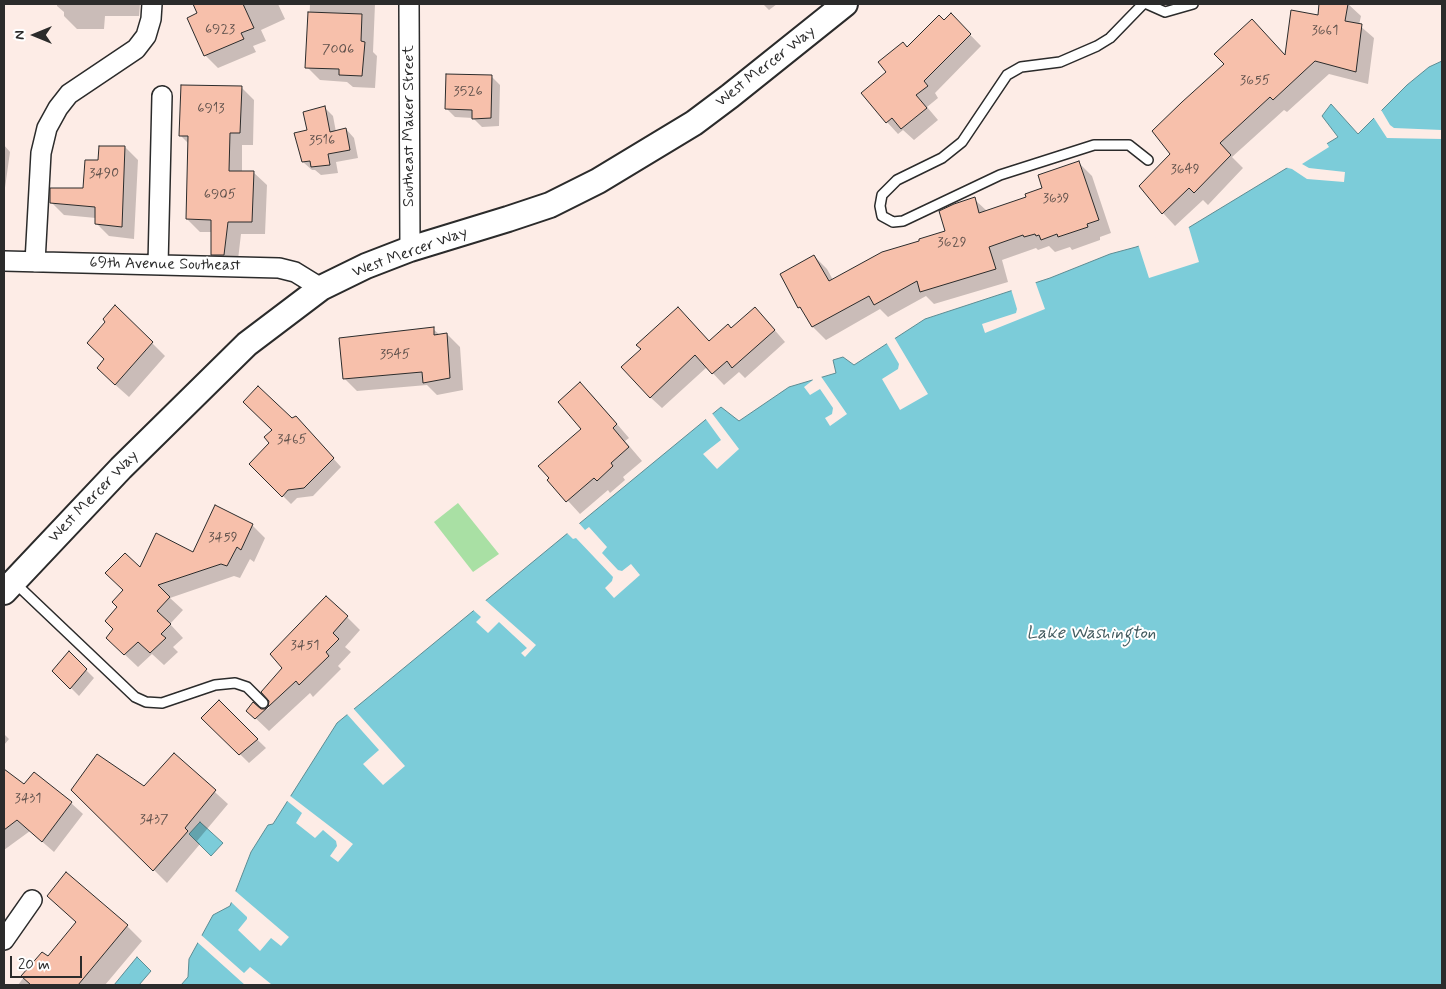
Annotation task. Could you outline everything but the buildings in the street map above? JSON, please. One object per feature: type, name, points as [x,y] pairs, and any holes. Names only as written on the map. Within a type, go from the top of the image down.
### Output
[{"type":"street","points":[[35,262],[41,153],[47,128],[58,108],[69,94],[136,49],[146,36],[151,20],[152,4]]},
{"type":"street","name":"Southeast Maker Street","points":[[409,4],[410,249]]},
{"type":"street","name":"West Mercer Way","points":[[9,587],[122,468],[247,344],[322,288],[366,266],[410,249],[550,204],[598,181],[694,123],[845,4]]},
{"type":"street","points":[[158,265],[162,96]]},
{"type":"street","name":"69th Avenue Southeast","points":[[4,261],[278,268],[295,272],[322,288]]},
{"type":"street","points":[[4,940],[32,900]]},
{"type":"lane","points":[[1143,4],[1110,38],[1096,46],[1060,62],[1021,67],[1007,75],[962,142],[942,158],[897,180],[882,195],[880,206],[882,216],[892,222],[903,220],[1000,176],[1094,145],[1129,145],[1148,160]]},
{"type":"lane","points":[[1147,4],[1165,12],[1192,4]]},
{"type":"lane","points":[[9,587],[135,697],[146,702],[162,703],[215,685],[235,683],[247,686],[263,703]]},
{"type":"green space","points":[[458,503],[499,554],[473,572],[434,522]]},
{"type":"water","name":"Lake Washington","points":[[1442,61],[1442,985],[181,985],[188,977],[189,959],[213,915],[230,906],[251,852],[268,825],[273,824],[337,723],[721,407],[739,421],[789,387],[836,373],[833,360],[843,357],[854,365],[925,319],[1050,278],[1110,254],[1136,247],[1188,228],[1338,137],[1322,116],[1331,104],[1358,134],[1407,85],[1429,67]]},
{"type":"water","points":[[200,822],[223,843],[211,856],[189,834]]},
{"type":"water","points":[[137,957],[151,971],[139,985],[114,985]]},
{"type":"pier","points":[[1380,108],[1390,125],[1394,128],[1442,130],[1442,139],[1387,138],[1372,115]]},
{"type":"pier","points":[[1326,142],[1329,147],[1302,164],[1309,168],[1345,172],[1344,182],[1307,179],[1292,169],[1284,167]]},
{"type":"pier","points":[[1188,225],[1199,262],[1149,278],[1138,244]]},
{"type":"pier","points":[[1035,281],[1045,309],[985,333],[982,324],[1016,313],[1017,309],[1011,289]]},
{"type":"pier","points":[[894,337],[928,394],[900,410],[882,379],[898,369],[899,364],[886,342]]},
{"type":"pier","points":[[820,375],[847,414],[830,426],[825,418],[832,414],[833,408],[820,389],[810,395],[804,387],[813,380],[812,378]]},
{"type":"pier","points":[[711,412],[739,449],[717,469],[703,454],[721,440],[705,418]]},
{"type":"pier","points":[[578,522],[585,530],[589,527],[607,547],[602,553],[618,570],[622,571],[631,564],[640,575],[614,598],[605,588],[612,581],[613,577],[576,538],[573,539],[566,532]]},
{"type":"pier","points":[[484,599],[536,645],[525,657],[521,653],[527,648],[499,622],[488,633],[476,622],[481,617],[472,609]]},
{"type":"pier","points":[[352,707],[405,766],[383,785],[363,764],[379,750],[346,713]]},
{"type":"pier","points":[[289,795],[353,844],[338,862],[330,856],[337,846],[336,841],[323,830],[315,838],[296,823],[302,813],[286,800]]},
{"type":"pier","points":[[234,890],[289,937],[281,946],[271,938],[260,951],[238,930],[247,917],[230,901]]},
{"type":"pier","points":[[200,934],[244,973],[250,967],[271,984],[245,985],[196,941]]}]
